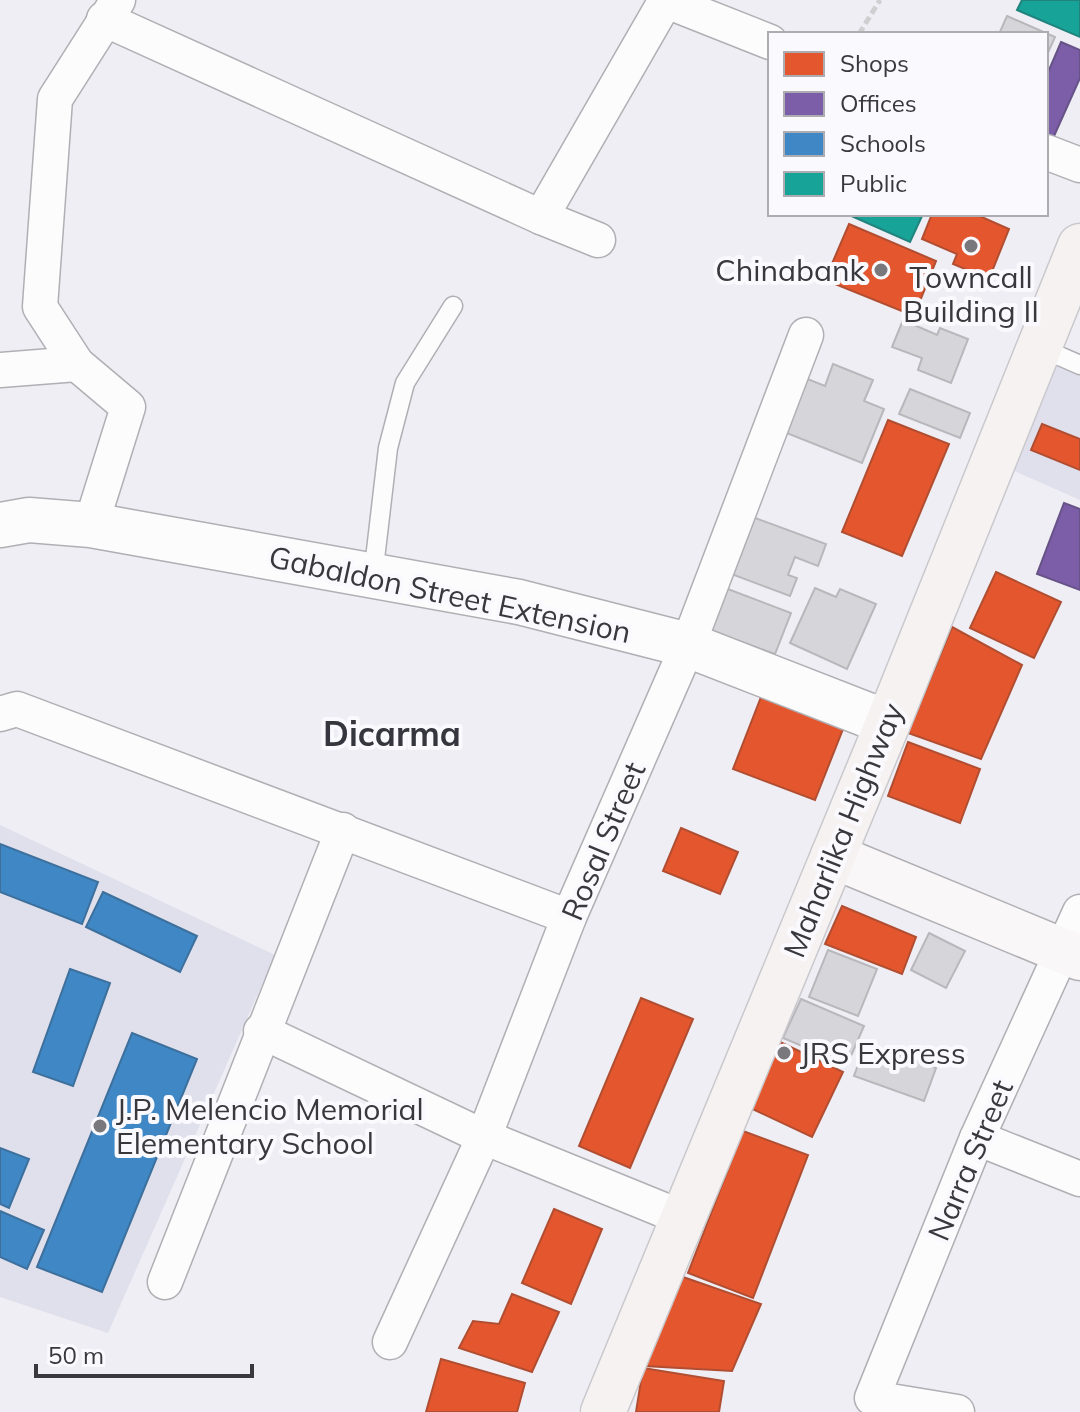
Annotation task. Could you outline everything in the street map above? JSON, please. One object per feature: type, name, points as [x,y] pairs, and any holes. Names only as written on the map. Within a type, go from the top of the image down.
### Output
[{"type":"main road","name":"Maharlika Highway","points":[[603,1412],[888,723],[1080,246]]},
{"type":"main road","points":[[833,856],[1071,955]]},
{"type":"street","points":[[541,217],[665,0],[768,41]]},
{"type":"street","points":[[91,525],[128,407],[77,364],[40,307],[55,99],[111,10],[541,217],[598,240]]},
{"type":"street","points":[[1048,153],[1080,165]]},
{"type":"street","name":"Rosal Street","points":[[390,1342],[484,1137],[569,917],[688,645],[806,335]]},
{"type":"street","points":[[0,370],[77,364]]},
{"type":"street","name":"Gabaldon Street Extension","points":[[0,525],[29,520],[91,525],[519,602],[688,645],[888,723]]},
{"type":"street","points":[[0,714],[17,709],[569,917]]},
{"type":"street","points":[[165,1282],[261,1031],[343,830]]},
{"type":"street","name":"Narra Street","points":[[869,1405],[977,1138],[1071,955],[1080,912]]},
{"type":"street","points":[[261,1031],[484,1137],[683,1218]]},
{"type":"street","points":[[977,1138],[1080,1179]]},
{"type":"street","points":[[869,1405],[957,1412]]},
{"type":"lane","points":[[373,576],[388,448],[405,383],[453,306]]},
{"type":"lane","points":[[1039,347],[1080,365]]},
{"type":"path","points":[[860,32],[880,0]]},
{"type":"shaded area","points":[[1056,362],[1080,372],[1080,500],[1010,469]]},
{"type":"shaded area","name":"J.P. Melencio Memorial Elementary School","points":[[0,825],[275,955],[108,1333],[0,1297]]},
{"type":"building: Shops","name":"Towncall Building II","points":[[931,216],[980,216],[1009,229],[989,279],[953,264],[957,254],[922,239]]},
{"type":"building: Shops","name":"Chinabank","points":[[849,224],[936,261],[914,316],[825,280]]},
{"type":"building: Shops","points":[[888,420],[949,444],[902,556],[842,532]]},
{"type":"building: Shops","points":[[1042,424],[1080,439],[1080,470],[1031,450]]},
{"type":"building: Shops","points":[[996,572],[1061,602],[1034,658],[970,628]]},
{"type":"building: Shops","points":[[952,627],[1022,665],[981,759],[908,733]]},
{"type":"building: Shops","points":[[761,697],[843,729],[815,800],[733,769]]},
{"type":"building: Shops","points":[[908,742],[980,769],[960,823],[888,796]]},
{"type":"building: Shops","points":[[681,828],[738,852],[720,894],[663,871]]},
{"type":"building: Shops","points":[[842,906],[916,937],[902,974],[825,944]]},
{"type":"building: Shops","points":[[641,998],[693,1019],[630,1168],[579,1146]]},
{"type":"building: Shops","points":[[778,1041],[843,1072],[812,1137],[746,1106]]},
{"type":"building: Shops","points":[[743,1131],[808,1155],[753,1298],[688,1273]]},
{"type":"building: Shops","points":[[554,1209],[602,1229],[571,1304],[522,1283]]},
{"type":"building: Shops","points":[[683,1277],[761,1304],[732,1371],[645,1366]]},
{"type":"building: Shops","points":[[512,1294],[559,1312],[532,1372],[459,1348],[473,1321],[499,1324]]},
{"type":"building: Shops","points":[[441,1359],[525,1383],[517,1412],[426,1412]]},
{"type":"building: Shops","points":[[643,1368],[724,1381],[719,1412],[636,1412]]},
{"type":"building: Offices","points":[[1061,42],[1080,50],[1080,78],[1050,145],[1048,144],[1048,72]]},
{"type":"building: Offices","points":[[1064,503],[1080,509],[1080,590],[1037,574]]},
{"type":"building: Schools","points":[[0,844],[98,882],[82,924],[0,892]]},
{"type":"building: Schools","points":[[103,892],[197,936],[180,972],[86,927]]},
{"type":"building: Schools","points":[[70,969],[110,983],[73,1086],[33,1072]]},
{"type":"building: Schools","points":[[132,1033],[197,1059],[102,1292],[37,1267]]},
{"type":"building: Schools","points":[[0,1148],[29,1159],[9,1208],[0,1204]]},
{"type":"building: Schools","points":[[0,1211],[44,1230],[27,1269],[0,1257]]},
{"type":"building: Public","points":[[1022,0],[1080,0],[1080,37],[1017,10]]},
{"type":"building: Public","points":[[852,216],[922,216],[910,242]]},
{"type":"building: Other","points":[[1007,16],[1044,32],[1000,32]]},
{"type":"building: Other","points":[[1048,34],[1055,37],[1048,53]]},
{"type":"building: Other","points":[[903,320],[937,335],[940,328],[968,339],[951,383],[918,370],[922,358],[892,347]]},
{"type":"building: Other","points":[[833,364],[873,380],[864,401],[884,409],[862,463],[784,432],[805,378],[825,386]]},
{"type":"building: Other","points":[[910,389],[970,413],[960,438],[899,414]]},
{"type":"building: Other","points":[[747,515],[826,544],[818,566],[795,557],[788,575],[797,578],[790,596],[726,572]]},
{"type":"building: Other","points":[[720,586],[791,613],[775,654],[704,628]]},
{"type":"building: Other","points":[[815,588],[836,597],[840,589],[876,604],[847,669],[790,643]]},
{"type":"building: Other","points":[[929,933],[965,951],[946,988],[911,970]]},
{"type":"building: Other","points":[[828,950],[877,969],[858,1016],[809,997]]},
{"type":"building: Other","points":[[801,999],[864,1026],[847,1065],[783,1038]]},
{"type":"building: Other","points":[[866,1043],[936,1068],[924,1101],[854,1076]]},
{"type":"place","name":"Towncall Building II","points":[[971,246]]},
{"type":"place","name":"Chinabank","points":[[881,270]]},
{"type":"place","name":"JRS Express","points":[[784,1053]]},
{"type":"place","name":"J.P. Melencio Memorial Elementary School","points":[[100,1126]]},
{"type":"district","name":"Dicarma","points":[[392,733]]}]
